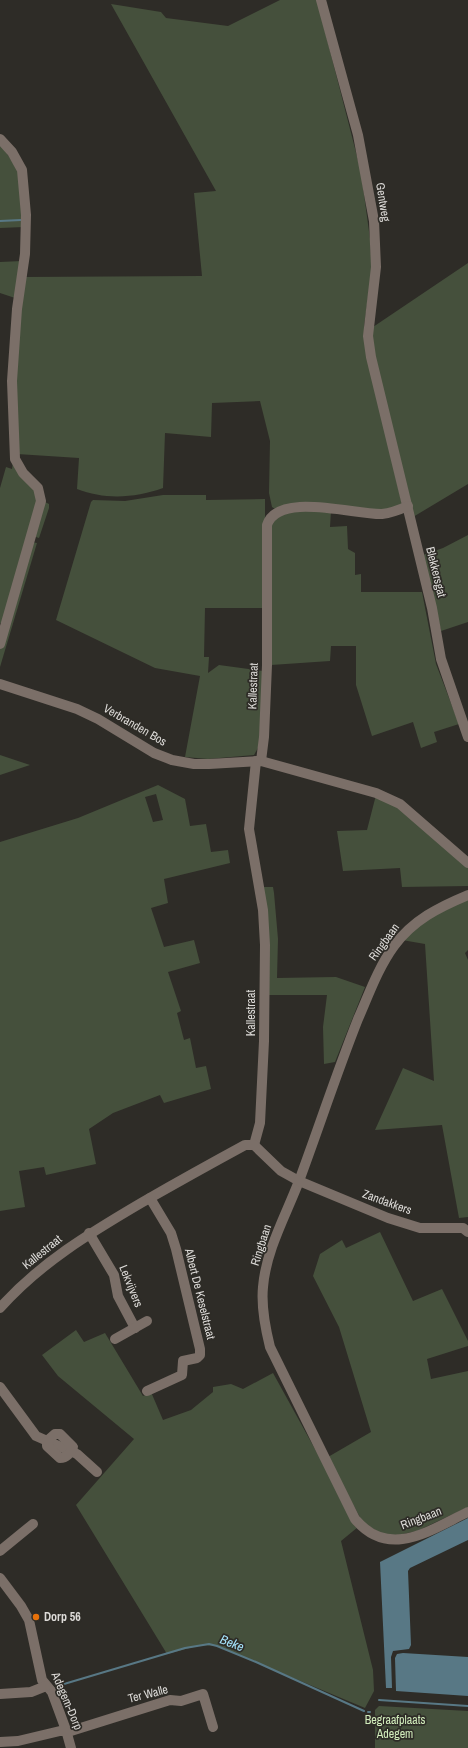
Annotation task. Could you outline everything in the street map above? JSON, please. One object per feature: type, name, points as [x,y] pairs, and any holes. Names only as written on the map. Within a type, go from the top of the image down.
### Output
[{"type":"street","name":"Gentweg","points":[[321,0],[358,135],[374,221],[376,267],[368,336],[369,347],[385,411]]},
{"type":"street","points":[[0,139],[12,152],[22,170],[26,215],[25,254],[16,308],[12,381],[15,459],[23,473],[38,488],[41,501],[0,644]]},
{"type":"street","name":"Blekkersgat","points":[[385,411],[432,608],[441,659],[468,737]]},
{"type":"street","name":"Kallestraat","points":[[0,1308],[12,1294],[60,1253],[89,1233],[245,1145],[254,1145],[260,1123],[264,1041],[265,945],[263,910],[249,829],[258,761],[264,737],[267,672],[267,525],[270,518],[276,513],[286,509],[300,507],[381,514],[396,512],[408,506]]},
{"type":"street","name":"Verbranden Bos","points":[[0,684],[77,709],[98,719],[154,753],[172,760],[194,764],[258,761]]},
{"type":"street","points":[[258,761],[356,787],[389,798],[416,817],[468,863]]},
{"type":"street","name":"Ringbaan","points":[[468,895],[442,905],[416,923],[403,935],[383,962],[351,1037],[299,1181],[269,1254],[263,1287],[263,1318],[270,1347],[355,1520],[364,1531],[381,1539],[401,1540],[419,1536],[468,1512]]},
{"type":"street","points":[[254,1145],[281,1170],[299,1181]]},
{"type":"street","name":"Zandakkers","points":[[299,1181],[402,1223],[431,1229],[463,1228],[468,1232]]},
{"type":"street","name":"Albert De Keselstraat","points":[[147,1391],[182,1374],[183,1361],[197,1358],[200,1355],[176,1248],[170,1233],[150,1198]]},
{"type":"street","name":"Lekvijvers","points":[[89,1233],[114,1275],[116,1292],[135,1328]]},
{"type":"street","name":"Lekvijvers","points":[[115,1339],[147,1321]]},
{"type":"street","points":[[0,1387],[36,1436],[77,1454],[97,1472]]},
{"type":"street","points":[[0,1551],[33,1524]]},
{"type":"street","name":"Adegem-Dorp","points":[[0,1578],[29,1620],[42,1680],[52,1692],[71,1748]]},
{"type":"street","points":[[0,1694],[31,1692],[46,1686]]},
{"type":"street","name":"Ter Walle","points":[[66,1730],[71,1730],[170,1700],[181,1701],[203,1694],[213,1727]]},
{"type":"street","points":[[0,1742],[18,1741],[66,1730]]},
{"type":"green space","points":[[280,0],[317,0],[361,172],[370,239],[372,269],[364,326],[365,346],[402,504],[391,510],[275,509],[272,507],[269,493],[270,441],[260,401],[212,403],[211,437],[165,433],[163,488],[131,496],[98,495],[77,489],[79,458],[17,454],[14,380],[23,277],[202,276],[194,193],[216,191],[111,4],[161,12],[166,18],[228,26]]},
{"type":"green space","points":[[0,143],[19,172],[24,227],[0,228]]},
{"type":"green space","points":[[22,261],[15,298],[0,293],[0,262]]},
{"type":"green space","points":[[468,263],[468,484],[413,517],[372,348],[373,327]]},
{"type":"green space","points":[[13,462],[39,494],[3,624],[0,623],[0,488],[6,467],[12,469]]},
{"type":"green space","points":[[163,495],[206,495],[206,500],[265,499],[265,608],[205,608],[204,657],[209,657],[208,673],[219,665],[263,671],[259,746],[254,755],[208,759],[185,757],[200,676],[155,668],[56,620],[91,502],[93,500],[125,501]]},
{"type":"green space","points":[[43,501],[49,504],[49,508],[39,538],[33,536]]},
{"type":"green space","points":[[301,509],[331,511],[330,527],[347,526],[348,549],[355,553],[355,575],[361,574],[361,592],[422,592],[436,664],[459,724],[434,732],[437,742],[421,748],[413,722],[372,736],[356,685],[356,646],[331,646],[330,661],[271,665],[270,531],[274,517]]},
{"type":"green space","points":[[468,535],[468,622],[441,631],[423,555],[443,548]]},
{"type":"green space","points":[[31,542],[37,543],[0,667],[0,649]]},
{"type":"green space","points":[[0,755],[30,765],[0,775]]},
{"type":"green space","points":[[158,785],[185,799],[190,826],[206,824],[211,852],[228,850],[230,863],[164,879],[168,903],[151,908],[164,947],[194,940],[200,963],[168,972],[181,1011],[177,1013],[184,1040],[190,1038],[196,1068],[206,1066],[211,1089],[164,1103],[160,1095],[113,1113],[89,1129],[96,1164],[46,1175],[44,1167],[19,1171],[25,1207],[0,1211],[0,842],[78,818]],"holes":[[[156,794],[163,820],[153,822],[145,797]]]},
{"type":"green space","points":[[376,795],[388,800],[468,866],[468,886],[402,887],[400,868],[343,871],[337,831],[367,830]]},
{"type":"green space","points":[[263,887],[273,887],[274,893],[278,939],[277,978],[336,977],[365,987],[335,1062],[324,1064],[323,1027],[327,995],[268,995]]},
{"type":"green space","points":[[468,897],[468,950],[465,953],[468,960],[468,1217],[459,1218],[442,1125],[375,1130],[403,1068],[434,1081],[425,944],[402,940],[418,925]]},
{"type":"green space","points":[[380,1232],[413,1301],[442,1289],[468,1341],[468,1346],[427,1359],[431,1379],[468,1371],[468,1507],[417,1531],[388,1537],[363,1523],[328,1457],[371,1432],[339,1327],[313,1276],[320,1254],[342,1240],[346,1248]]},
{"type":"green space","points":[[76,1330],[84,1342],[105,1333],[143,1396],[151,1392],[163,1420],[191,1410],[213,1392],[213,1387],[231,1384],[243,1389],[273,1373],[358,1527],[341,1541],[373,1670],[374,1691],[365,1708],[217,1646],[201,1645],[167,1654],[76,1505],[134,1439],[58,1376],[42,1355]]},
{"type":"green space","name":"Begraafplaats Adegem","points":[[379,1706],[468,1711],[468,1748],[375,1748],[375,1710]]},
{"type":"water","points":[[468,1518],[468,1540],[410,1568],[408,1571],[411,1645],[409,1649],[393,1651],[391,1657],[392,1688],[386,1688],[380,1562]]},
{"type":"water","points":[[403,1653],[468,1657],[468,1696],[396,1691],[395,1658],[397,1654]]},
{"type":"waterway","points":[[0,221],[21,220]]},
{"type":"waterway","name":"Beke","points":[[64,1684],[185,1648],[209,1644],[256,1662],[364,1711]]},
{"type":"waterway","name":"Beke","points":[[379,1700],[468,1706]]},
{"type":"place","name":"Dorp 56","points":[[36,1617]]}]
